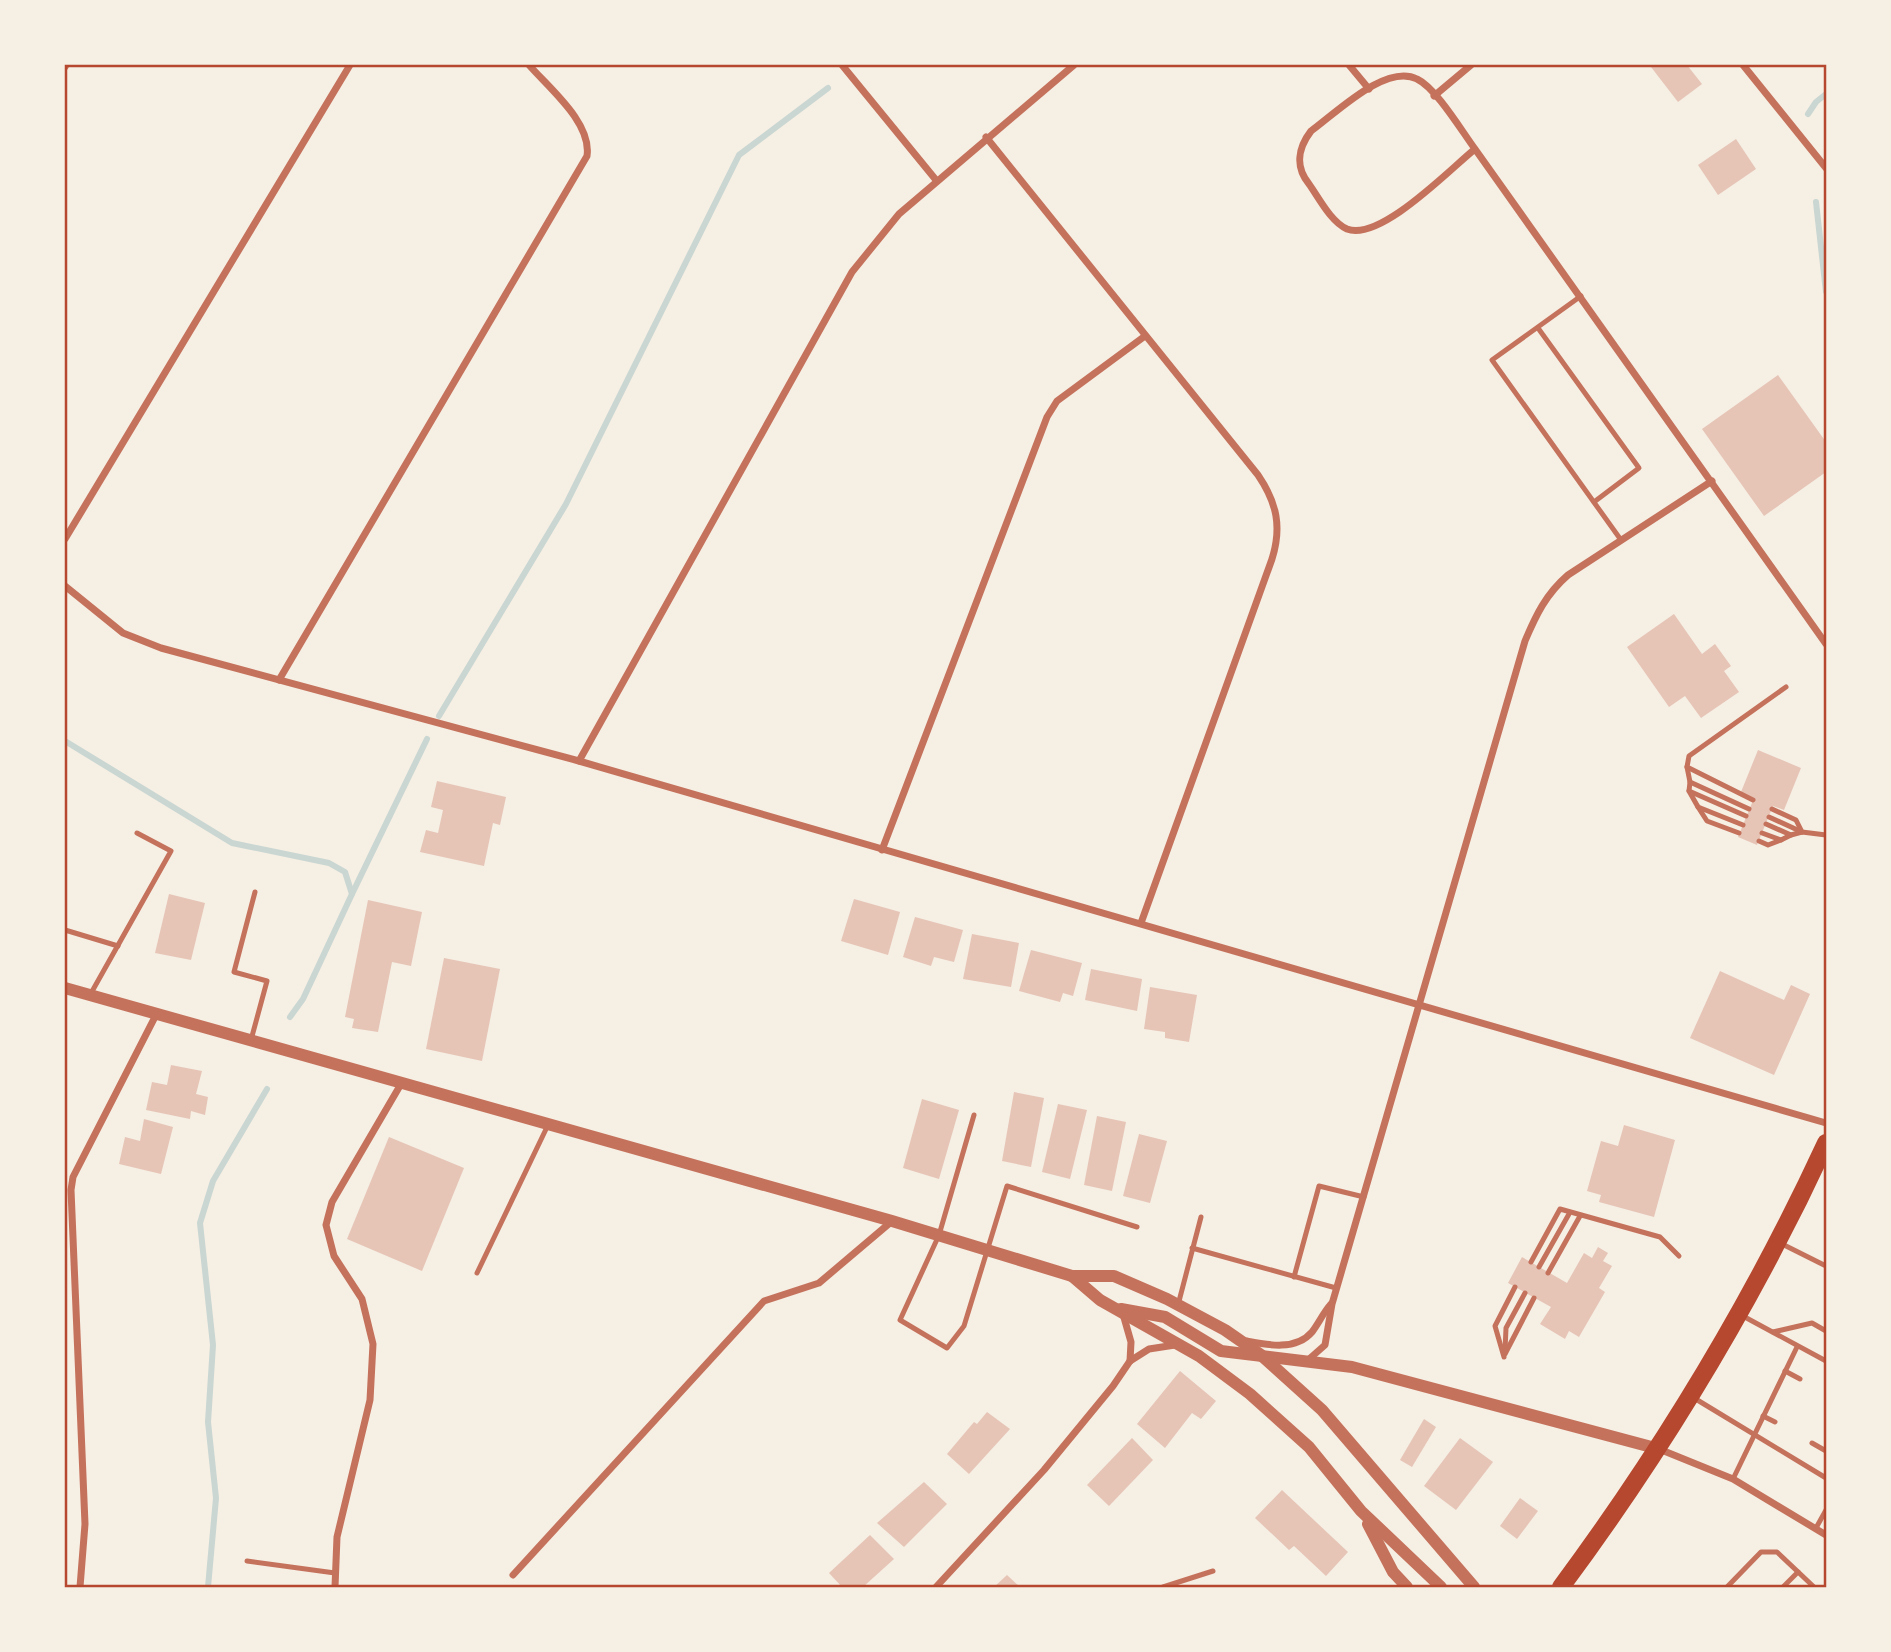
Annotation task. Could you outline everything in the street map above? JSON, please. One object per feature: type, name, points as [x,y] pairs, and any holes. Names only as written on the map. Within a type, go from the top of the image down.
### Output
[{"type":"main road","points":[[1561,1587],[1659,1448],[1691,1396],[1825,1150]]},
{"type":"street","points":[[65,539],[350,65]]},
{"type":"street","points":[[279,680],[587,156],[589,143],[583,130],[529,65]]},
{"type":"street","points":[[842,65],[936,180]]},
{"type":"street","points":[[579,761],[852,272],[891,223],[936,180],[1074,65]]},
{"type":"street","points":[[1349,65],[1369,89]]},
{"type":"street","points":[[1434,96],[1471,65]]},
{"type":"street","points":[[1744,65],[1826,168]]},
{"type":"street","points":[[1475,149],[1383,224],[1371,229],[1348,229],[1339,224],[1303,177],[1300,152],[1311,131],[1386,77],[1405,75],[1418,79],[1475,149],[1826,644]]},
{"type":"street","points":[[986,137],[1258,475],[1275,504],[1279,529],[1272,559],[1141,923]]},
{"type":"street","points":[[882,850],[1047,417],[1057,401],[1145,335]]},
{"type":"street","points":[[1307,1360],[1325,1345],[1336,1288],[1525,641],[1537,611],[1553,588],[1568,575],[1712,481]]},
{"type":"street","points":[[65,586],[98,615],[135,639],[579,761],[1826,1123]]},
{"type":"street","points":[[65,988],[892,1221],[1072,1276],[1114,1276],[1178,1305],[1261,1355],[1322,1410],[1474,1587]]},
{"type":"street","points":[[80,1587],[85,1524],[71,1190],[73,1177],[156,1015]]},
{"type":"street","points":[[335,1587],[337,1536],[370,1400],[373,1344],[362,1299],[334,1256],[326,1225],[332,1202],[401,1084]]},
{"type":"street","points":[[513,1575],[764,1301],[819,1283],[892,1221]]},
{"type":"street","points":[[1072,1276],[1100,1300],[1121,1309],[1213,1365],[1282,1421],[1309,1447],[1361,1511],[1441,1587]]},
{"type":"street","points":[[1238,1340],[1283,1346],[1298,1341],[1311,1332],[1319,1317],[1332,1304]]},
{"type":"street","points":[[1121,1309],[1165,1317],[1221,1351],[1352,1367],[1659,1448],[1733,1479],[1826,1535]]},
{"type":"street","points":[[1121,1309],[1128,1326],[1130,1361]]},
{"type":"street","points":[[936,1587],[1044,1469],[1113,1386],[1130,1361],[1149,1349],[1180,1344]]},
{"type":"street","points":[[1361,1511],[1393,1572],[1407,1587]]},
{"type":"lane","points":[[1581,296],[1492,360],[1621,540]]},
{"type":"lane","points":[[1538,328],[1639,468],[1594,502]]},
{"type":"lane","points":[[1739,834],[1707,821],[1689,791],[1689,757],[1786,687]]},
{"type":"lane","points":[[1687,768],[1753,800]]},
{"type":"lane","points":[[1690,782],[1749,808]]},
{"type":"lane","points":[[1689,791],[1746,816]]},
{"type":"lane","points":[[1698,807],[1743,825]]},
{"type":"lane","points":[[1772,808],[1796,820],[1802,832]]},
{"type":"lane","points":[[1769,817],[1802,832],[1826,835]]},
{"type":"lane","points":[[1766,824],[1791,835]]},
{"type":"lane","points":[[1759,841],[1768,845],[1802,832]]},
{"type":"lane","points":[[90,995],[171,851],[137,833]]},
{"type":"lane","points":[[1762,833],[1781,840]]},
{"type":"lane","points":[[251,1041],[267,981],[234,972],[255,892]]},
{"type":"lane","points":[[65,930],[118,946]]},
{"type":"lane","points":[[974,1115],[939,1235],[900,1320],[947,1348],[964,1326],[1007,1186],[1137,1227]]},
{"type":"lane","points":[[477,1273],[548,1125]]},
{"type":"lane","points":[[1294,1277],[1320,1186],[1364,1198]]},
{"type":"lane","points":[[1531,1262],[1560,1209],[1569,1214],[1660,1237],[1679,1256]]},
{"type":"lane","points":[[1539,1267],[1569,1214]]},
{"type":"lane","points":[[1548,1272],[1580,1216]]},
{"type":"lane","points":[[1178,1305],[1201,1217]]},
{"type":"lane","points":[[1777,1241],[1826,1266]]},
{"type":"lane","points":[[1192,1248],[1336,1288]]},
{"type":"lane","points":[[1504,1357],[1495,1326],[1515,1287]]},
{"type":"lane","points":[[1504,1357],[1506,1328],[1525,1293]]},
{"type":"lane","points":[[1504,1357],[1534,1298]]},
{"type":"lane","points":[[1738,1313],[1826,1361]]},
{"type":"lane","points":[[1771,1332],[1812,1323],[1826,1331]]},
{"type":"lane","points":[[1733,1479],[1797,1347]]},
{"type":"lane","points":[[1785,1371],[1800,1379]]},
{"type":"lane","points":[[1691,1396],[1826,1478]]},
{"type":"lane","points":[[1763,1416],[1775,1422]]},
{"type":"lane","points":[[1812,1443],[1826,1451]]},
{"type":"lane","points":[[1816,1528],[1826,1510]]},
{"type":"lane","points":[[1727,1587],[1761,1552],[1777,1552],[1814,1587]]},
{"type":"lane","points":[[247,1561],[335,1573]]},
{"type":"lane","points":[[1163,1587],[1213,1571]]},
{"type":"lane","points":[[1783,1587],[1798,1572]]},
{"type":"building","points":[[1687,65],[1702,84],[1678,102],[1651,67]]},
{"type":"building","points":[[1736,139],[1756,169],[1718,195],[1698,165]]},
{"type":"building","points":[[1778,375],[1826,442],[1826,472],[1764,516],[1702,429]]},
{"type":"building","points":[[1674,614],[1702,654],[1715,644],[1731,666],[1724,671],[1739,692],[1701,718],[1685,696],[1669,707],[1627,647]]},
{"type":"building","points":[[1758,750],[1801,768],[1784,810],[1773,806],[1757,845],[1738,837],[1754,798],[1741,792]]},
{"type":"building","points":[[437,781],[506,797],[500,825],[493,823],[484,866],[420,852],[426,830],[438,833],[443,810],[431,807]]},
{"type":"building","points":[[169,894],[205,903],[191,960],[155,953]]},
{"type":"building","points":[[854,899],[900,912],[888,955],[841,941]]},
{"type":"building","points":[[368,900],[422,912],[411,966],[392,962],[378,1032],[352,1028],[354,1019],[345,1017]]},
{"type":"building","points":[[915,917],[963,930],[954,962],[934,957],[931,966],[903,957]]},
{"type":"building","points":[[972,934],[1019,943],[1011,987],[963,979]]},
{"type":"building","points":[[1031,950],[1082,963],[1073,996],[1063,993],[1060,1002],[1019,991]]},
{"type":"building","points":[[444,958],[500,969],[482,1061],[426,1049]]},
{"type":"building","points":[[1091,969],[1142,979],[1137,1011],[1085,1000]]},
{"type":"building","points":[[1720,971],[1784,1000],[1791,985],[1810,994],[1774,1075],[1690,1038]]},
{"type":"building","points":[[1150,987],[1197,995],[1189,1042],[1165,1038],[1165,1032],[1144,1029]]},
{"type":"building","points":[[171,1065],[202,1071],[196,1094],[208,1097],[205,1115],[191,1111],[190,1119],[146,1110],[152,1082],[167,1085]]},
{"type":"building","points":[[1014,1092],[1044,1098],[1031,1167],[1002,1161]]},
{"type":"building","points":[[922,1099],[959,1110],[939,1179],[903,1168]]},
{"type":"building","points":[[1058,1104],[1087,1110],[1070,1179],[1042,1172]]},
{"type":"building","points":[[1097,1116],[1126,1122],[1112,1191],[1084,1185]]},
{"type":"building","points":[[144,1119],[173,1127],[161,1174],[119,1164],[125,1137],[140,1141]]},
{"type":"building","points":[[1624,1125],[1675,1140],[1654,1217],[1599,1202],[1601,1195],[1587,1191],[1601,1141],[1618,1146]]},
{"type":"building","points":[[1139,1134],[1167,1141],[1150,1203],[1123,1196]]},
{"type":"building","points":[[389,1137],[464,1168],[422,1271],[347,1239]]},
{"type":"building","points":[[1598,1247],[1608,1253],[1603,1261],[1612,1266],[1599,1288],[1605,1292],[1579,1337],[1569,1331],[1565,1339],[1540,1324],[1551,1307],[1508,1283],[1522,1257],[1567,1283],[1584,1253],[1592,1258]]},
{"type":"building","points":[[1180,1371],[1216,1401],[1201,1419],[1192,1413],[1165,1448],[1137,1424]]},
{"type":"building","points":[[987,1412],[1010,1429],[969,1474],[947,1454],[974,1422],[977,1424]]},
{"type":"building","points":[[1424,1419],[1436,1427],[1412,1467],[1400,1460]]},
{"type":"building","points":[[1132,1438],[1153,1460],[1109,1506],[1087,1485]]},
{"type":"building","points":[[1460,1438],[1493,1462],[1456,1510],[1424,1486]]},
{"type":"building","points":[[924,1482],[947,1504],[904,1547],[877,1523]]},
{"type":"building","points":[[1282,1490],[1348,1552],[1326,1576],[1294,1546],[1289,1550],[1255,1518]]},
{"type":"building","points":[[1520,1498],[1538,1511],[1517,1539],[1500,1526]]},
{"type":"building","points":[[870,1535],[894,1559],[863,1587],[842,1587],[829,1573]]},
{"type":"building","points":[[1007,1575],[1020,1587],[994,1587]]},
{"type":"waterway","points":[[439,716],[566,504],[739,155],[828,88]]},
{"type":"waterway","points":[[1808,114],[1826,94]]},
{"type":"waterway","points":[[1816,202],[1826,292]]},
{"type":"waterway","points":[[352,894],[427,739]]},
{"type":"waterway","points":[[65,741],[232,843],[329,863],[345,872],[352,894],[303,999],[290,1017]]},
{"type":"waterway","points":[[208,1587],[216,1498],[208,1422],[213,1345],[200,1223],[213,1181],[267,1089]]}]
